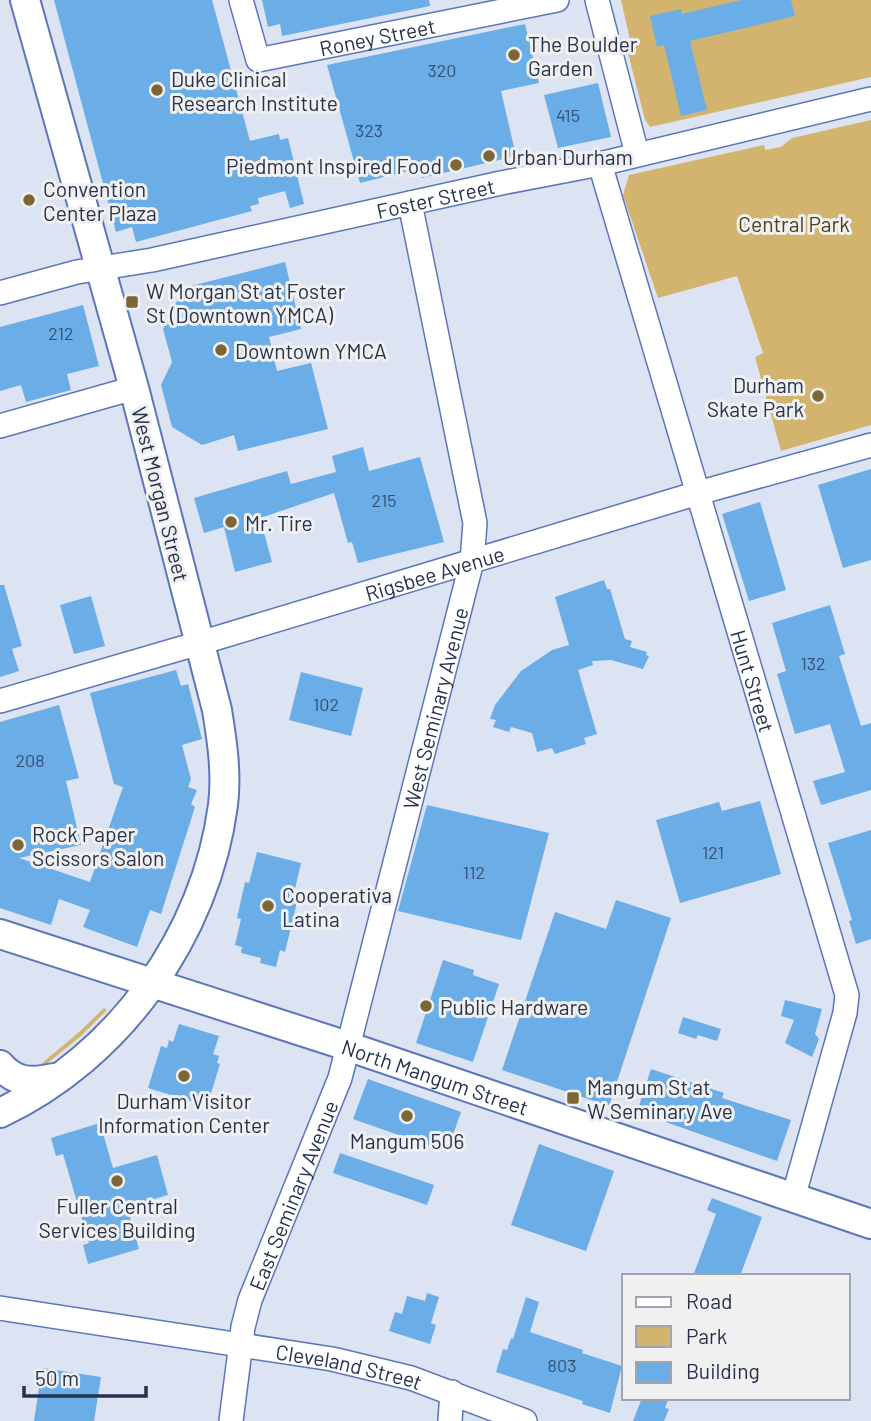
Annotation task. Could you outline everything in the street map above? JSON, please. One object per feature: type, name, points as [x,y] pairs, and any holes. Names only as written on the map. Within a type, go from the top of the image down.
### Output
[{"type":"main road","name":"West Morgan Street","points":[[0,1113],[58,1077],[109,1036],[152,984],[184,929],[204,883],[223,803],[223,749],[200,643],[134,388],[25,0]]},
{"type":"main road","name":"North Mangum Street","points":[[0,934],[348,1047],[871,1224]]},
{"type":"main road","points":[[0,1065],[12,1077],[24,1081],[37,1082],[58,1077]]},
{"type":"street","name":"Roney Street","points":[[241,0],[258,60],[557,0]]},
{"type":"street","points":[[597,0],[637,154]]},
{"type":"street","name":"Foster Street","points":[[0,293],[100,268],[152,260],[600,163],[871,99]]},
{"type":"street","name":"Hunt Street","points":[[600,163],[847,995],[845,1013],[793,1198]]},
{"type":"street","name":"West Seminary Avenue","points":[[348,1047],[472,561],[475,523],[410,203]]},
{"type":"street","points":[[0,426],[134,388]]},
{"type":"street","name":"Rigsbee Avenue","points":[[0,701],[698,492],[871,445]]},
{"type":"street","name":"East Seminary Avenue","points":[[231,1421],[241,1344],[253,1288],[330,1105],[348,1047]]},
{"type":"street","name":"Cleveland Street","points":[[0,1308],[332,1359],[411,1378],[525,1421]]},
{"type":"street","points":[[450,1421],[453,1392]]},
{"type":"green space","points":[[621,0],[871,0],[871,77],[650,127],[645,120],[628,53],[633,52]]},
{"type":"green space","name":"Central Park","points":[[871,120],[871,425],[781,451],[755,357],[763,353],[737,276],[658,298],[623,195],[629,175],[764,145],[765,150],[781,147],[792,138]]},
{"type":"green space","points":[[104,1008],[107,1010],[81,1036],[39,1070],[41,1064]]},
{"type":"building","name":"Duke Clinical Research Institute","points":[[54,0],[212,0],[250,141],[279,134],[280,140],[288,138],[304,204],[290,208],[285,191],[258,198],[259,204],[250,206],[252,211],[136,242],[132,227],[116,232]]},
{"type":"building","points":[[262,0],[429,0],[430,6],[282,36],[280,24],[268,27]]},
{"type":"building","points":[[741,0],[791,0],[795,16],[690,41],[707,110],[681,116],[664,45],[657,47],[650,16],[681,9],[682,14]]},
{"type":"building","points":[[525,24],[539,83],[501,91],[516,156],[422,178],[420,168],[360,183],[327,65]]},
{"type":"building","points":[[598,83],[611,137],[558,148],[544,95]]},
{"type":"building","name":"Downtown YMCA","points":[[285,262],[301,329],[269,337],[277,371],[311,363],[328,429],[238,451],[234,435],[202,445],[172,427],[161,385],[172,362],[163,329],[177,301],[194,297],[191,286]]},
{"type":"building","points":[[83,305],[99,366],[67,374],[71,390],[26,402],[21,385],[0,391],[0,327]]},
{"type":"building","points":[[363,447],[369,471],[420,457],[444,542],[358,563],[352,542],[348,543],[334,493],[260,518],[272,562],[235,572],[224,527],[204,533],[194,498],[287,471],[291,484],[336,472],[332,456]]},
{"type":"building","points":[[871,469],[871,560],[843,568],[818,485]]},
{"type":"building","points":[[760,502],[786,590],[749,601],[722,514]]},
{"type":"building","points":[[604,580],[607,589],[610,589],[625,639],[632,641],[630,647],[647,652],[646,655],[649,656],[643,669],[611,660],[592,661],[593,665],[578,670],[597,734],[584,738],[586,744],[555,754],[552,748],[537,752],[532,733],[511,727],[509,732],[493,727],[496,720],[490,719],[495,705],[521,671],[552,650],[569,645],[555,597]]},
{"type":"building","points":[[0,585],[4,585],[22,646],[12,649],[19,671],[0,677]]},
{"type":"building","points":[[91,596],[105,646],[74,654],[60,605]]},
{"type":"building","points":[[830,605],[845,654],[839,656],[861,726],[871,723],[871,790],[821,805],[813,781],[845,772],[830,724],[795,734],[777,674],[786,671],[772,623]]},
{"type":"building","points":[[176,670],[181,686],[188,684],[202,739],[182,745],[191,779],[188,787],[197,790],[191,804],[195,807],[161,914],[150,910],[137,947],[83,927],[90,910],[59,899],[51,925],[0,908],[0,722],[59,705],[79,778],[66,781],[81,845],[19,858],[90,882],[123,787],[114,784],[90,693]]},
{"type":"building","points":[[301,672],[363,688],[351,736],[289,720]]},
{"type":"building","points":[[760,801],[781,874],[680,903],[656,820],[719,802],[722,811]]},
{"type":"building","points":[[427,805],[549,833],[521,940],[398,911]]},
{"type":"building","points":[[871,830],[871,939],[856,944],[849,921],[852,920],[828,843]]},
{"type":"building","name":"Cooperativa Latina","points":[[257,852],[301,863],[294,893],[299,894],[285,952],[280,950],[276,967],[260,963],[261,958],[241,953],[242,947],[235,945],[241,919],[237,918],[245,882],[249,883]]},
{"type":"building","points":[[616,900],[671,918],[609,1106],[502,1070],[555,912],[606,929]]},
{"type":"building","points":[[443,960],[474,970],[473,975],[499,984],[473,1062],[416,1043]]},
{"type":"building","points":[[785,1000],[822,1009],[815,1034],[819,1039],[812,1057],[785,1043],[794,1020],[781,1016]]},
{"type":"building","points":[[683,1017],[721,1029],[717,1041],[698,1035],[696,1039],[678,1033]]},
{"type":"building","name":"Durham Visitor Information Center","points":[[179,1024],[219,1036],[213,1054],[219,1056],[217,1063],[220,1064],[207,1106],[148,1088],[161,1046],[167,1048],[169,1040],[173,1042]]},
{"type":"building","points":[[651,1069],[724,1093],[722,1098],[791,1120],[777,1161],[637,1112]]},
{"type":"building","name":"Mangum 506","points":[[368,1079],[461,1112],[447,1152],[353,1119]]},
{"type":"building","name":"Fuller Central Services Building","points":[[100,1123],[113,1168],[157,1155],[168,1195],[127,1207],[139,1249],[88,1264],[83,1245],[89,1243],[63,1154],[56,1156],[51,1138]]},
{"type":"building","points":[[539,1144],[614,1171],[586,1251],[511,1225]]},
{"type":"building","points":[[340,1153],[434,1185],[427,1205],[333,1173]]},
{"type":"building","points":[[712,1198],[762,1217],[741,1274],[694,1274],[716,1214],[707,1210]]},
{"type":"building","points":[[427,1293],[439,1297],[431,1323],[436,1325],[430,1344],[389,1331],[395,1312],[402,1314],[407,1296],[425,1301]]},
{"type":"building","points":[[526,1297],[539,1302],[530,1332],[622,1366],[610,1413],[582,1404],[583,1401],[496,1372],[503,1349],[507,1350],[511,1338],[513,1339]]},
{"type":"building","points":[[42,1368],[101,1377],[94,1421],[34,1421]]},
{"type":"building","points":[[641,1400],[668,1400],[665,1408],[669,1409],[664,1421],[633,1421]]},
{"type":"place","name":"The Boulder Garden","points":[[514,55]]},
{"type":"place","name":"Duke Clinical Research Institute","points":[[157,90]]},
{"type":"place","name":"Urban Durham","points":[[489,156]]},
{"type":"place","name":"Piedmont Inspired Food","points":[[456,165]]},
{"type":"place","name":"Convention Center Plaza","points":[[29,200]]},
{"type":"place","name":"W Morgan St at Foster St (Downtown YMCA)","points":[[132,302]]},
{"type":"place","name":"Downtown YMCA","points":[[221,350]]},
{"type":"place","name":"Durham Skate Park","points":[[818,396]]},
{"type":"place","name":"Mr. Tire","points":[[231,522]]},
{"type":"place","name":"Rock Paper Scissors Salon","points":[[18,845]]},
{"type":"place","name":"Cooperativa Latina","points":[[268,906]]},
{"type":"place","name":"Public Hardware","points":[[426,1006]]},
{"type":"place","name":"Durham Visitor Information Center","points":[[184,1076]]},
{"type":"place","name":"Mangum St at W Seminary Ave","points":[[573,1098]]},
{"type":"place","name":"Mangum 506","points":[[407,1116]]},
{"type":"place","name":"Fuller Central Services Building","points":[[117,1181]]}]
